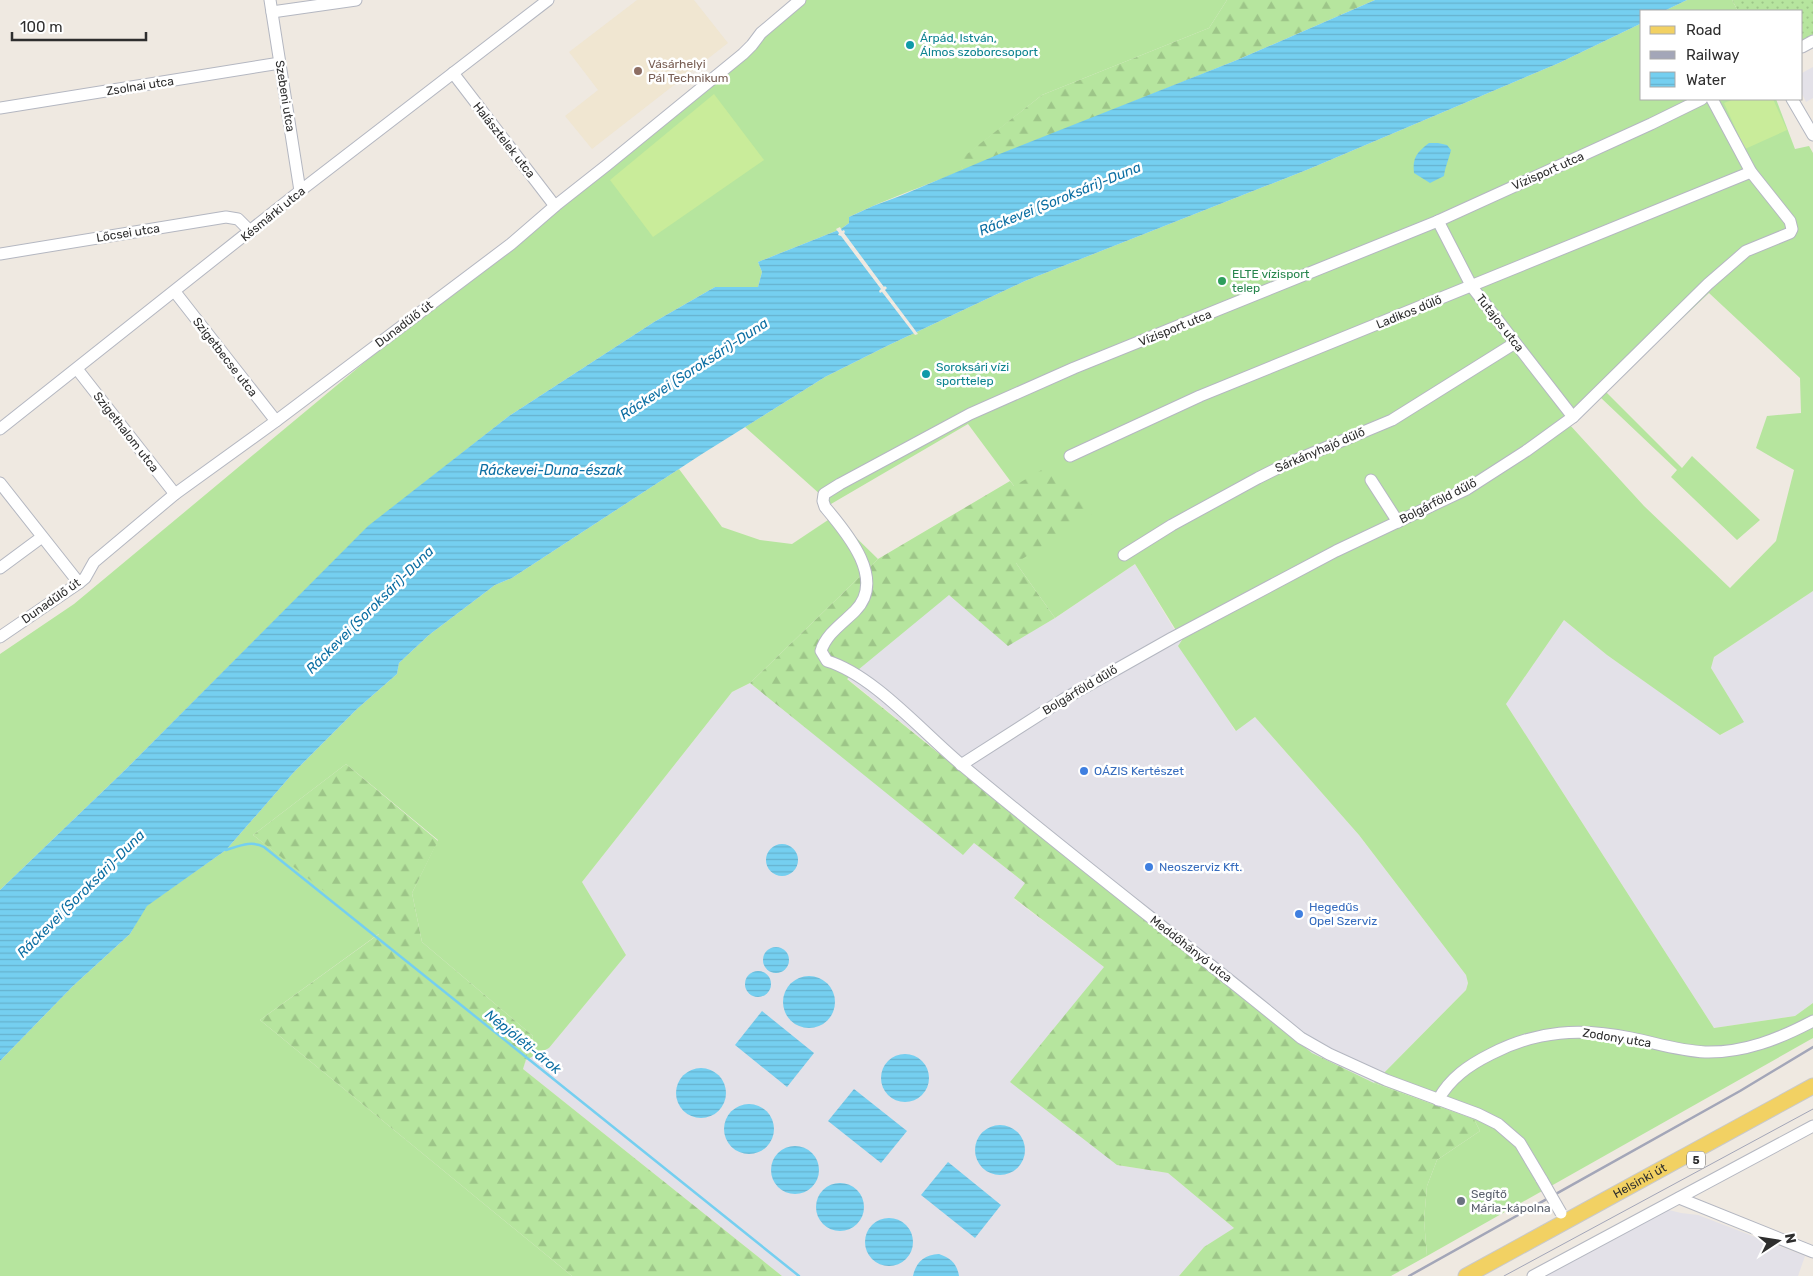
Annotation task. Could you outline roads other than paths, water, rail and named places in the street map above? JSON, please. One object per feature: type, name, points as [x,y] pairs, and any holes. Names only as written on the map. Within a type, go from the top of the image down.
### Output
[{"type":"main road","name":"Helsinki út","points":[[1486,1276],[1567,1223],[1813,1086]]},
{"type":"main road","name":"Helsinki út","points":[[1466,1276],[1813,1096]]},
{"type":"street","name":"Szebeni utca","points":[[270,0],[300,191]]},
{"type":"street","points":[[272,12],[356,0]]},
{"type":"street","name":"Késmárki utca","points":[[0,429],[251,232],[300,191],[548,0]]},
{"type":"street","name":"Dunadűlő út","points":[[0,637],[79,583],[85,578],[94,562],[176,494],[511,244],[555,206],[744,54],[761,33],[800,0]]},
{"type":"street","name":"Zsolnai utca","points":[[0,108],[280,63]]},
{"type":"street","name":"Halásztelek utca","points":[[453,73],[555,206]]},
{"type":"street","name":"Vízisport utca","points":[[821,651],[824,641],[864,600],[867,579],[863,559],[825,507],[823,501],[824,494],[970,414],[1074,368],[1237,304],[1438,221],[1700,100]]},
{"type":"street","name":"Bolgárföld dűlő","points":[[961,765],[1064,699],[1172,638],[1336,551],[1467,489],[1526,451],[1573,417],[1708,284],[1746,251],[1790,234],[1792,229],[1790,221],[1751,172],[1713,100]]},
{"type":"street","points":[[1793,100],[1813,135]]},
{"type":"street","name":"Ladikos dűlő","points":[[1070,456],[1200,396],[1751,172]]},
{"type":"street","name":"Lőcsei utca","points":[[0,254],[226,217],[238,219],[251,232]]},
{"type":"street","name":"Tutajos utca","points":[[1438,221],[1472,287],[1573,417]]},
{"type":"street","name":"Szigetbecse utca","points":[[174,292],[276,421]]},
{"type":"street","name":"Sárkányhajó dűlő","points":[[1124,556],[1172,525],[1258,478],[1284,465],[1392,420],[1515,343]]},
{"type":"street","name":"Szigethalom utca","points":[[77,369],[176,494]]},
{"type":"street","points":[[1371,480],[1398,522]]},
{"type":"street","points":[[0,483],[79,583]]},
{"type":"street","points":[[0,568],[42,537]]},
{"type":"street","name":"Meddőhányó utca","points":[[821,651],[826,661],[842,665],[889,700],[961,765],[1301,1038],[1328,1054],[1386,1080],[1484,1116],[1505,1128],[1520,1143],[1567,1223]]},
{"type":"street","name":"Zodony utca","points":[[1438,1100],[1451,1080],[1474,1063],[1496,1051],[1549,1033],[1594,1032],[1706,1052],[1725,1051],[1763,1044],[1782,1038],[1813,1021]]},
{"type":"street","points":[[1533,1276],[1813,1126]]},
{"type":"street","points":[[1679,1198],[1813,1252]]},
{"type":"water","name":"Ráckevei-Duna-észak","points":[[1375,0],[1687,0],[1666,10],[1640,10],[1640,24],[1559,63],[1309,169],[1025,281],[825,377],[702,454],[512,578],[495,585],[429,635],[399,663],[397,674],[357,709],[294,772],[226,850],[147,906],[130,934],[73,986],[0,1061],[0,890],[125,770],[368,526],[509,416],[654,322],[715,287],[758,287],[762,272],[758,262],[841,229],[849,223],[849,217],[873,206],[1237,60]]},
{"type":"water","points":[[1429,143],[1447,145],[1451,150],[1444,176],[1430,183],[1414,173],[1416,156]]},
{"type":"water","points":[[782,844],[793,849],[798,860],[793,871],[782,876],[771,871],[766,860],[771,849]]},
{"type":"water","points":[[776,947],[785,951],[789,960],[785,969],[776,973],[767,969],[763,960],[767,951]]},
{"type":"water","points":[[758,971],[767,975],[771,984],[767,993],[758,997],[749,993],[745,984],[749,975]]},
{"type":"water","points":[[809,976],[819,978],[827,984],[833,992],[835,1002],[833,1012],[827,1020],[819,1026],[809,1028],[799,1026],[791,1020],[785,1012],[783,1002],[785,992],[791,984],[799,978]]},
{"type":"water","points":[[762,1011],[814,1053],[787,1087],[735,1045]]},
{"type":"water","points":[[905,1054],[914,1056],[922,1061],[927,1069],[929,1078],[927,1087],[922,1095],[914,1100],[905,1102],[896,1100],[888,1095],[883,1087],[881,1078],[883,1069],[888,1061],[896,1056]]},
{"type":"water","points":[[701,1068],[711,1070],[719,1075],[724,1083],[726,1093],[724,1103],[719,1111],[711,1116],[701,1118],[691,1116],[683,1111],[678,1103],[676,1093],[678,1083],[683,1075],[691,1070]]},
{"type":"water","points":[[854,1089],[907,1131],[881,1163],[828,1121]]},
{"type":"water","points":[[744,1104],[754,1104],[767,1111],[774,1124],[774,1134],[767,1147],[754,1154],[744,1154],[735,1150],[728,1143],[724,1134],[724,1124],[728,1115],[735,1108]]},
{"type":"water","points":[[1000,1125],[1009,1127],[1020,1136],[1025,1150],[1023,1159],[1014,1170],[1000,1175],[991,1173],[980,1164],[975,1150],[977,1141],[986,1130]]},
{"type":"water","points":[[790,1146],[800,1146],[812,1153],[819,1165],[819,1175],[812,1187],[800,1194],[790,1194],[782,1190],[775,1183],[771,1175],[771,1165],[775,1157],[782,1150]]},
{"type":"water","points":[[948,1162],[1001,1205],[975,1238],[921,1195]]},
{"type":"water","points":[[840,1183],[849,1185],[857,1190],[862,1198],[864,1207],[862,1216],[857,1224],[849,1229],[840,1231],[831,1229],[823,1224],[818,1216],[816,1207],[818,1198],[823,1190],[831,1185]]},
{"type":"water","points":[[884,1218],[894,1218],[906,1225],[913,1237],[913,1247],[906,1259],[894,1266],[884,1266],[876,1262],[869,1255],[865,1247],[865,1237],[869,1229],[876,1222]]},
{"type":"water","points":[[939,1254],[953,1262],[959,1276],[913,1276],[921,1260]]},
{"type":"waterway","name":"Népjóléti-árok","points":[[226,850],[250,844],[264,847],[799,1276]]},
{"type":"tram line","points":[[1504,1276],[1813,1109]]},
{"type":"railway","points":[[1409,1276],[1740,1091],[1813,1047]]},
{"type":"place","name":"Árpád, István, Álmos szoborcsoport","points":[[910,45]]},
{"type":"place","name":"Vásárhelyi Pál Technikum","points":[[638,71]]},
{"type":"place","name":"ELTE vízisport telep","points":[[1222,281]]},
{"type":"place","name":"Soroksári vízi sporttelep","points":[[926,374]]},
{"type":"place","name":"OÁZIS Kertészet","points":[[1084,771]]},
{"type":"place","name":"Neoszerviz Kft.","points":[[1149,867]]},
{"type":"place","name":"Hegedűs Opel Szerviz","points":[[1299,914]]},
{"type":"place","name":"Segítő Mária-kápolna","points":[[1461,1201]]},
{"type":"water label","name":"Ráckevei (Soroksári)-Duna","points":[[1060,199]]},
{"type":"water label","name":"Ráckevei (Soroksári)-Duna","points":[[694,369]]},
{"type":"water label","name":"Ráckevei (Soroksári)-Duna","points":[[370,610]]},
{"type":"water label","name":"Ráckevei (Soroksári)-Duna","points":[[81,894]]}]
